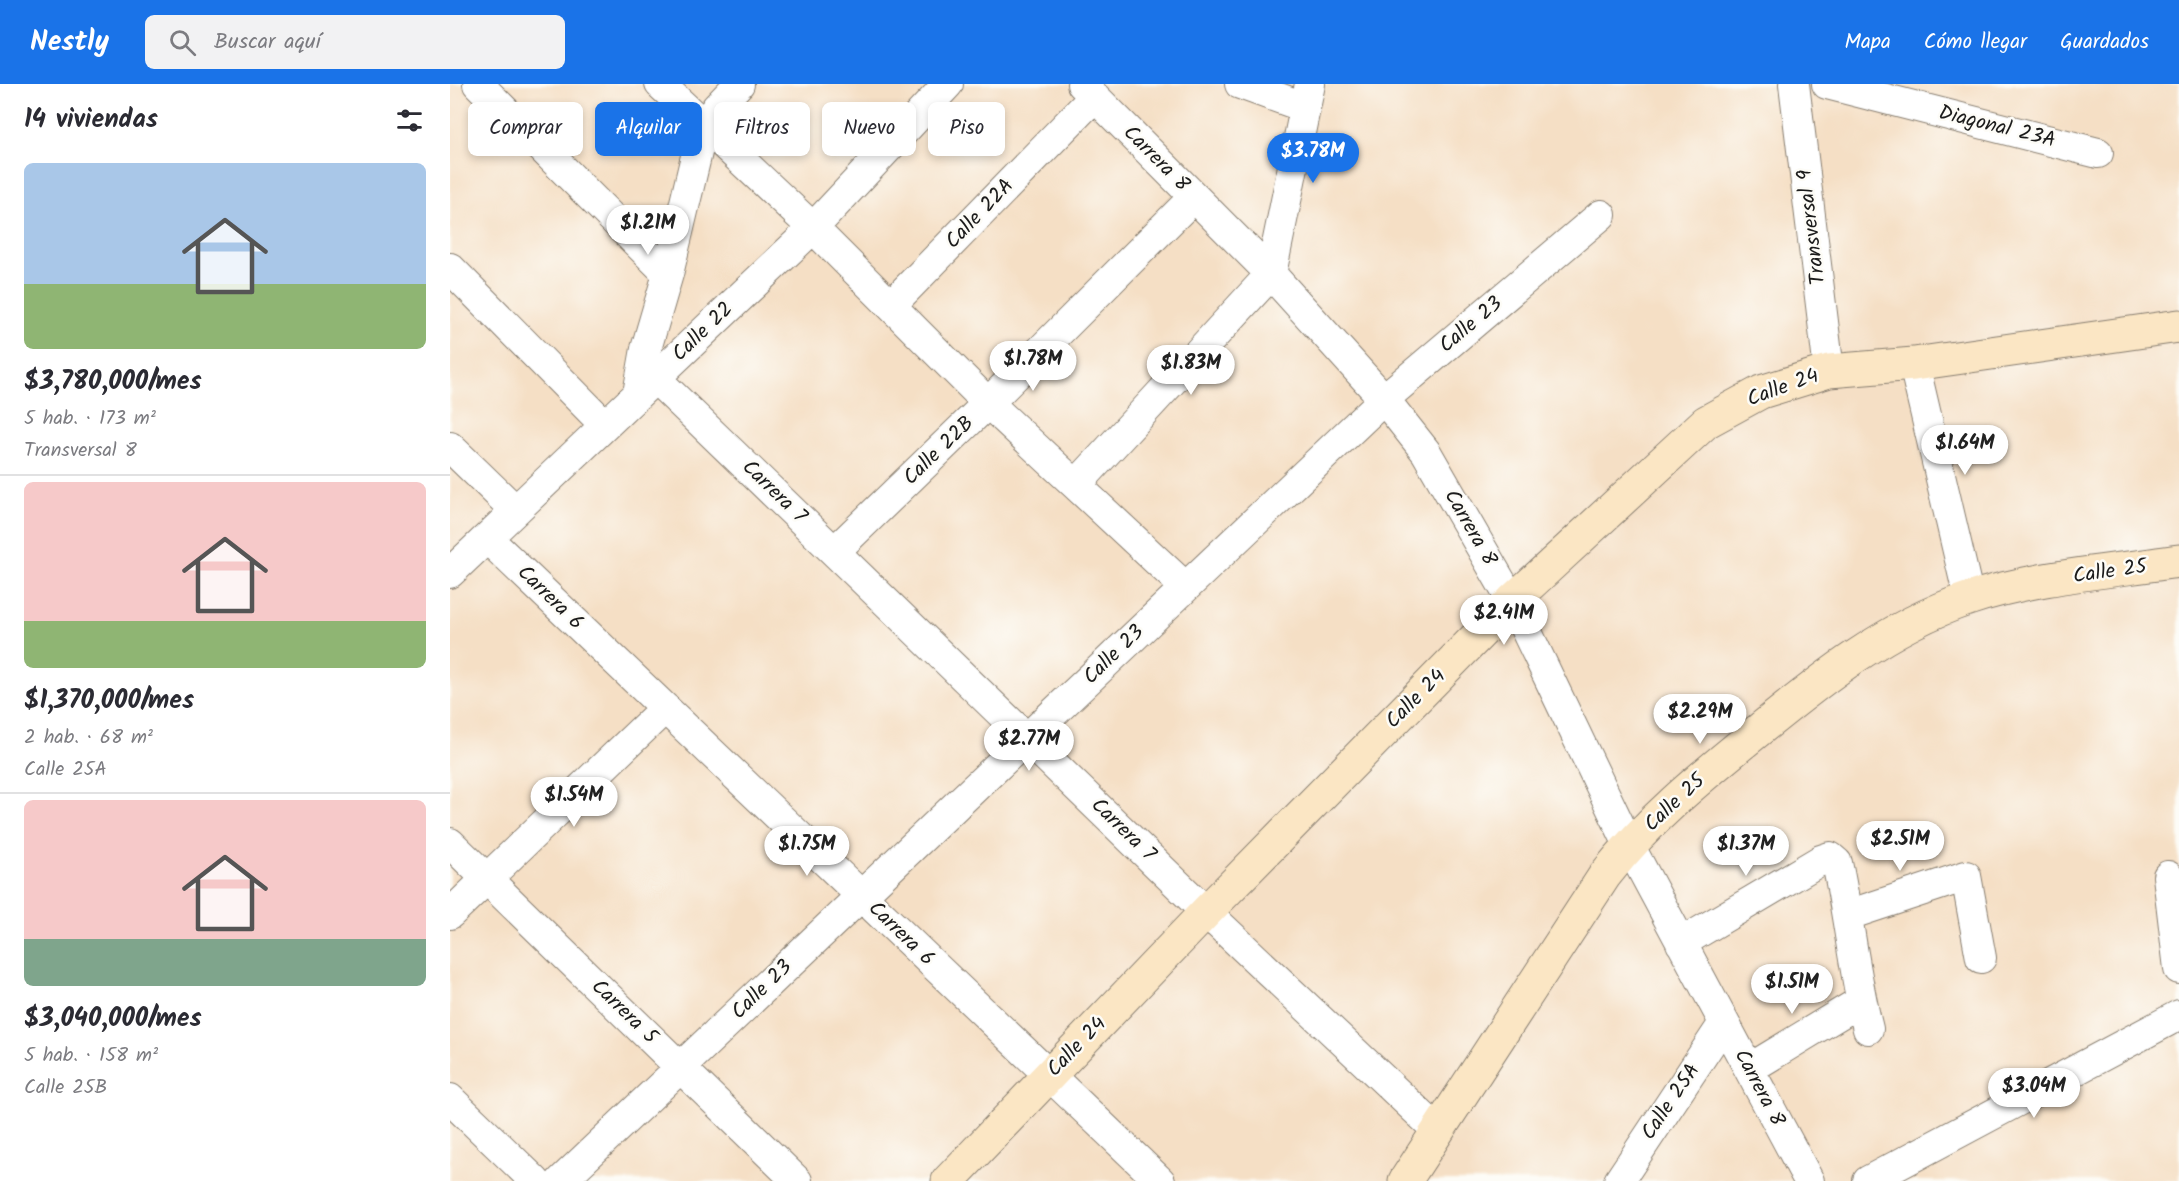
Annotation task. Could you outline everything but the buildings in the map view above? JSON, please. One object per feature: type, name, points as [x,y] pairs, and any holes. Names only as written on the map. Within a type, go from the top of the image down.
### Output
[{"type":"street","points":[[478,84],[668,274]]},
{"type":"street","points":[[660,84],[714,105]]},
{"type":"street","points":[[720,102],[739,84]]},
{"type":"street","name":"Calle 22","points":[[450,573],[813,228],[948,84]]},
{"type":"street","points":[[1076,485],[1271,274],[1307,95],[1240,84]]},
{"type":"street","name":"Transversal 9","points":[[1794,84],[1829,371]]},
{"type":"street","name":"Diagonal 23A","points":[[1827,84],[2098,153]]},
{"type":"street","name":"Carrera 8","points":[[1088,90],[1271,274],[1384,399],[1426,452],[1512,601],[1629,845],[1809,1181]]},
{"type":"street","name":"Calle 22A","points":[[891,305],[1088,90]]},
{"type":"street","points":[[647,386],[646,350],[714,113]]},
{"type":"street","points":[[756,156],[813,228],[988,403],[1185,587]]},
{"type":"street","name":"Calle 22B","points":[[835,551],[988,403],[1194,197]]},
{"type":"street","name":"Calle 23","points":[[561,1181],[1384,399],[1600,215]]},
{"type":"street","points":[[450,267],[605,425]]},
{"type":"street","name":"Calle 24","points":[[948,1181],[1206,912],[1512,601],[1706,422],[1761,392],[1829,371],[1914,364],[2179,326]]},
{"type":"street","points":[[1914,364],[1969,598]]},
{"type":"street","name":"Carrera 7","points":[[647,386],[835,551],[1206,912],[1437,1130]]},
{"type":"street","points":[[450,447],[515,510]]},
{"type":"street","name":"Carrera 6","points":[[487,538],[1160,1181]]},
{"type":"street","name":"Calle 25","points":[[1405,1181],[1605,875],[1629,845],[1702,777],[1817,683],[1908,623],[1969,598],[2026,584],[2179,561]]},
{"type":"street","points":[[450,914],[665,708]]},
{"type":"street","name":"Carrera 5","points":[[450,843],[798,1181]]},
{"type":"street","points":[[1681,942],[1821,860],[1830,857],[1837,863],[1864,1015],[1749,1069]]},
{"type":"street","points":[[1848,915],[1966,876],[1981,958]]},
{"type":"street","points":[[2168,876],[2179,969]]},
{"type":"street","points":[[1868,1181],[2179,1015]]},
{"type":"street","name":"Calle 25A","points":[[1619,1181],[1724,1023]]},
{"type":"street","points":[[450,1099],[536,1181]]}]
